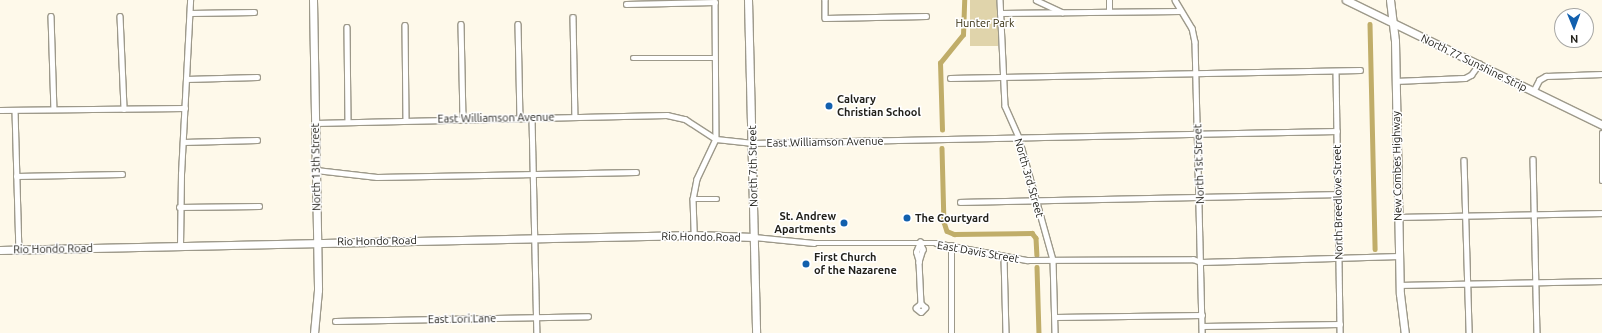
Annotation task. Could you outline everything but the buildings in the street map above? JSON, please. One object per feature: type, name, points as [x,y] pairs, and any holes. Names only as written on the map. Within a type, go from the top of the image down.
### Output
[{"type":"street","points":[[180,246],[179,207],[190,0]]},
{"type":"street","name":"North 13th Street","points":[[312,0],[318,290],[314,333]]},
{"type":"street","name":"North 7th Street","points":[[748,0],[753,143],[756,333]]},
{"type":"street","points":[[825,0],[825,18],[926,16]]},
{"type":"street","name":"North 3rd Street","points":[[1000,0],[1005,110],[1019,138],[1035,200],[1053,260],[1055,333]]},
{"type":"street","points":[[1036,0],[1063,12]]},
{"type":"street","points":[[1109,0],[1109,11]]},
{"type":"street","name":"North 1st Street","points":[[1175,0],[1194,34],[1200,198],[1202,333]]},
{"type":"street","name":"North 77 Sunshine Strip","points":[[1346,0],[1602,125]]},
{"type":"street","name":"New Combes Highway","points":[[1390,0],[1395,81],[1400,285],[1405,333]]},
{"type":"street","points":[[626,4],[715,2],[714,58],[716,139],[697,178],[694,199],[694,235]]},
{"type":"street","points":[[1000,13],[1180,11]]},
{"type":"street","points":[[190,13],[254,12]]},
{"type":"street","points":[[51,16],[54,109]]},
{"type":"street","points":[[120,16],[124,108]]},
{"type":"street","points":[[573,17],[575,117]]},
{"type":"street","points":[[461,24],[463,119]]},
{"type":"street","points":[[518,24],[520,118]]},
{"type":"street","points":[[405,25],[406,120]]},
{"type":"street","points":[[347,27],[348,122]]},
{"type":"street","points":[[633,58],[714,58]]},
{"type":"street","points":[[1395,81],[1465,78],[1479,64]]},
{"type":"street","points":[[950,78],[1360,70]]},
{"type":"street","name":"North Breedlove Street","points":[[1336,71],[1340,333]]},
{"type":"street","points":[[1533,92],[1539,80],[1546,76],[1602,74]]},
{"type":"street","points":[[186,78],[257,77]]},
{"type":"street","points":[[0,110],[185,108]]},
{"type":"street","points":[[15,110],[19,249]]},
{"type":"street","name":"East Williamson Avenue","points":[[315,123],[666,115],[685,119],[716,139],[753,143],[1337,131]]},
{"type":"street","points":[[532,118],[536,238],[537,333]]},
{"type":"street","points":[[1602,133],[1602,180]]},
{"type":"street","points":[[183,142],[258,140]]},
{"type":"street","points":[[1533,159],[1537,333]]},
{"type":"street","points":[[1464,160],[1469,333]]},
{"type":"street","points":[[316,170],[377,178],[636,172]]},
{"type":"street","points":[[16,176],[122,174]]},
{"type":"street","points":[[960,202],[1339,194]]},
{"type":"street","points":[[694,199],[717,199]]},
{"type":"street","points":[[179,207],[259,206]]},
{"type":"street","points":[[1398,217],[1602,213]]},
{"type":"street","name":"Rio Hondo Road","points":[[0,250],[694,235],[754,238]]},
{"type":"street","name":"East Davis Street","points":[[754,238],[814,243],[920,242],[951,245],[1004,257],[1027,260],[1193,259],[1201,262],[1399,256]]},
{"type":"street","points":[[920,242],[916,252],[919,262],[920,304]]},
{"type":"street","points":[[951,245],[951,333]]},
{"type":"street","points":[[1004,257],[1006,333]]},
{"type":"street","points":[[1400,285],[1602,281]]},
{"type":"street","points":[[1055,317],[1202,315]]},
{"type":"street","name":"East Lori Lane","points":[[335,321],[588,316]]},
{"type":"street","points":[[1202,326],[1340,324]]},
{"type":"green space","name":"Hunter Park","points":[[970,0],[998,0],[998,46],[970,46]]},
{"type":"waterway","points":[[942,130],[940,63],[963,35],[964,0]]},
{"type":"waterway","points":[[1370,24],[1375,249]]},
{"type":"waterway","points":[[942,148],[944,222],[947,231],[954,234],[1032,233],[1036,238],[1037,255]]},
{"type":"waterway","points":[[1037,267],[1039,333]]},
{"type":"place","name":"Calvary Christian School","points":[[829,106]]},
{"type":"place","name":"The Courtyard","points":[[907,218]]},
{"type":"place","name":"St. Andrew Apartments","points":[[844,223]]},
{"type":"place","name":"First Church of the Nazarene","points":[[806,264]]}]
